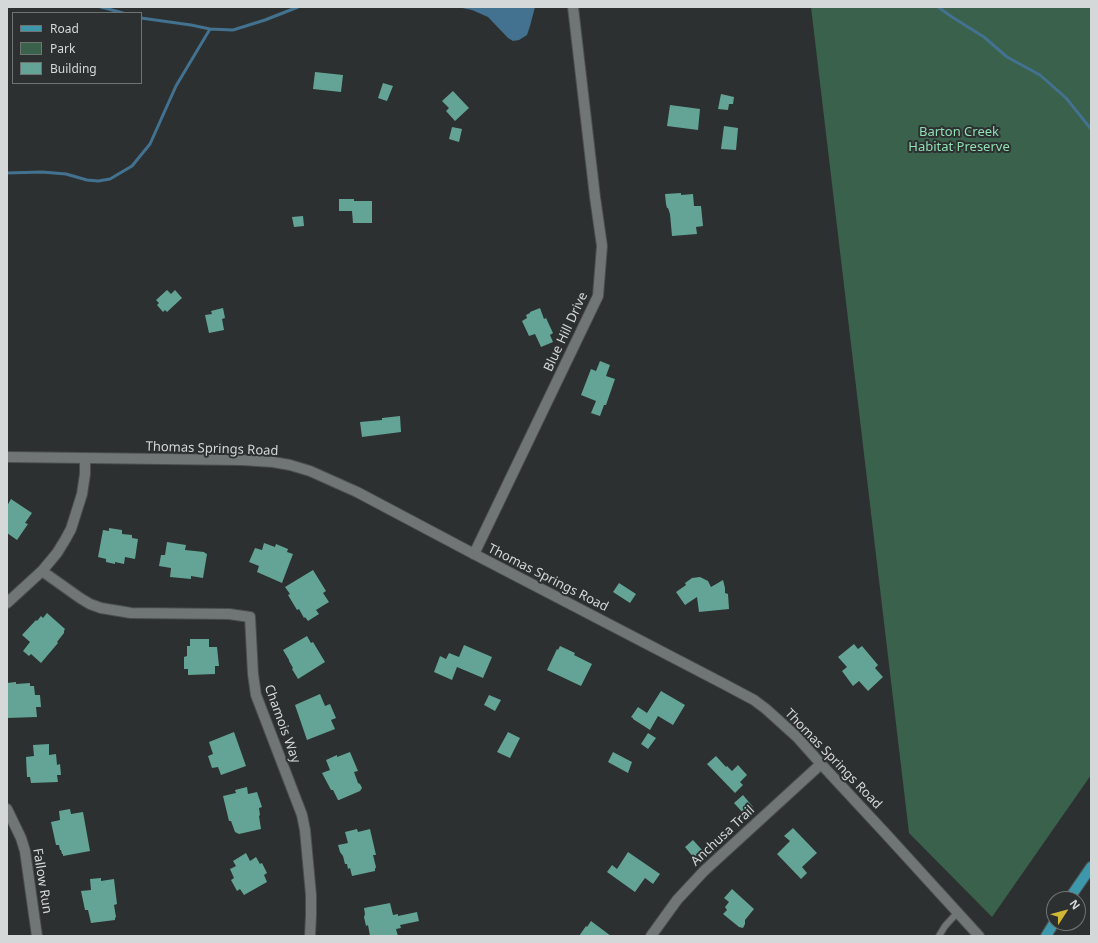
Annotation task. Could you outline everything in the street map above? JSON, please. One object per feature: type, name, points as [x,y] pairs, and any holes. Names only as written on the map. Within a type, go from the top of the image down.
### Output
[{"type":"main road","points":[[1074,891],[1091,867]]},
{"type":"street","name":"Blue Hill Drive","points":[[474,554],[598,296],[602,246],[573,7]]},
{"type":"street","name":"Thomas Springs Road","points":[[7,457],[250,460],[290,465],[333,480],[754,700],[775,716],[797,736],[979,936]]},
{"type":"street","points":[[7,603],[42,571],[57,554],[71,529],[82,494],[85,474],[85,458]]},
{"type":"street","name":"Chamois Way","points":[[42,571],[80,598],[101,608],[131,613],[229,614],[250,616],[253,674],[256,695],[302,815],[305,830],[311,915],[310,936]]},
{"type":"street","name":"Anchusa Trail","points":[[651,936],[677,900],[704,871],[821,764]]},
{"type":"street","name":"Fallow Run","points":[[7,809],[21,838],[25,851],[37,936]]},
{"type":"lane","points":[[939,936],[945,926],[957,913]]},
{"type":"green space","name":"Barton Creek Habitat Preserve","points":[[811,7],[1091,7],[1091,775],[992,917],[909,833]]},
{"type":"water","points":[[457,7],[535,7],[527,35],[519,40],[513,41],[508,38],[488,17],[472,10]]},
{"type":"building","points":[[315,72],[343,75],[341,92],[313,89]]},
{"type":"building","points":[[383,83],[393,86],[387,101],[378,98]]},
{"type":"building","points":[[453,91],[469,108],[455,121],[446,111],[449,108],[442,101]]},
{"type":"building","points":[[721,94],[734,97],[733,104],[729,104],[728,110],[718,109]]},
{"type":"building","points":[[670,105],[700,109],[698,130],[667,126]]},
{"type":"building","points":[[724,126],[738,128],[736,150],[721,149]]},
{"type":"building","points":[[452,127],[462,129],[459,142],[449,139]]},
{"type":"building","points":[[681,193],[681,195],[693,194],[694,206],[701,206],[703,226],[696,227],[697,234],[672,236],[670,214],[666,204],[665,194]]},
{"type":"building","points":[[339,199],[372,201],[372,223],[353,223],[352,211],[339,211]]},
{"type":"building","points":[[303,216],[304,226],[294,227],[292,217]]},
{"type":"building","points":[[167,290],[171,294],[175,290],[182,298],[167,312],[165,310],[163,312],[157,305],[159,303],[156,300]]},
{"type":"building","points":[[223,308],[225,318],[222,319],[224,330],[209,333],[205,315],[212,314],[211,311]]},
{"type":"building","points":[[540,308],[544,319],[546,318],[553,333],[550,335],[553,342],[541,347],[535,334],[529,336],[522,321],[527,318],[526,315],[530,312]]},
{"type":"building","points":[[600,361],[610,365],[606,376],[615,379],[606,405],[604,405],[600,416],[591,413],[596,401],[581,395],[591,369],[596,371]]},
{"type":"building","points":[[400,416],[401,432],[362,437],[360,422],[382,420],[382,418]]},
{"type":"building","points":[[11,499],[32,513],[25,523],[28,524],[17,540],[7,533],[7,506]]},
{"type":"building","points":[[109,528],[122,530],[122,534],[132,535],[132,538],[138,539],[135,559],[125,557],[124,564],[115,562],[115,564],[106,562],[106,559],[98,557],[103,530],[109,531]]},
{"type":"building","points":[[167,542],[186,545],[185,550],[204,552],[207,554],[203,578],[191,576],[191,579],[170,577],[171,568],[159,566],[161,555],[165,555]]},
{"type":"building","points":[[264,543],[275,547],[276,544],[288,549],[287,552],[293,554],[282,583],[257,572],[259,566],[249,562],[255,548],[262,550]]},
{"type":"building","points":[[313,570],[326,591],[323,593],[329,602],[316,610],[319,614],[308,621],[305,617],[304,618],[299,609],[297,610],[285,587]]},
{"type":"building","points":[[700,577],[708,581],[711,587],[723,580],[725,593],[728,594],[729,609],[699,612],[697,597],[685,605],[676,592],[686,585],[685,583],[692,578]]},
{"type":"building","points":[[619,583],[636,594],[630,603],[613,592]]},
{"type":"building","points":[[47,613],[65,629],[64,633],[57,642],[58,643],[41,663],[31,654],[29,656],[23,651],[30,642],[22,635],[36,620],[37,621],[41,616],[43,618]]},
{"type":"building","points":[[307,636],[311,643],[313,642],[325,662],[298,679],[283,650]]},
{"type":"building","points":[[190,639],[209,639],[209,647],[217,647],[219,666],[215,666],[215,674],[188,675],[188,669],[184,669],[184,657],[187,656],[187,646],[190,646]]},
{"type":"building","points":[[854,644],[858,649],[862,646],[878,665],[875,668],[883,677],[868,691],[859,681],[853,686],[842,671],[847,667],[838,657]]},
{"type":"building","points":[[464,645],[492,657],[483,678],[457,667],[452,680],[434,672],[440,656],[446,659],[449,653],[459,657]]},
{"type":"building","points":[[560,646],[575,653],[574,655],[592,664],[581,686],[547,670],[557,649],[558,650]]},
{"type":"building","points":[[16,682],[16,684],[30,683],[30,686],[34,686],[35,695],[40,695],[41,707],[36,707],[37,717],[7,718],[7,683]]},
{"type":"building","points":[[661,691],[685,705],[673,725],[658,716],[650,730],[631,717],[638,707],[647,713]]},
{"type":"building","points":[[320,694],[325,706],[330,704],[336,718],[331,720],[335,729],[307,740],[295,705]]},
{"type":"building","points":[[489,695],[501,700],[495,711],[484,705]]},
{"type":"building","points":[[234,732],[246,766],[221,775],[218,767],[212,768],[208,756],[213,754],[209,742]]},
{"type":"building","points":[[508,732],[520,738],[510,758],[497,752]]},
{"type":"building","points":[[648,733],[656,738],[648,749],[641,744]]},
{"type":"building","points":[[49,744],[49,755],[56,754],[57,765],[60,764],[61,775],[57,775],[58,782],[31,783],[30,777],[27,777],[26,757],[34,756],[33,745]]},
{"type":"building","points":[[350,752],[358,771],[354,772],[358,783],[362,788],[360,791],[338,800],[322,773],[330,770],[326,760],[337,755],[337,757]]},
{"type":"building","points":[[613,752],[632,762],[628,773],[608,762]]},
{"type":"building","points":[[716,756],[732,771],[738,765],[747,775],[740,782],[743,785],[735,793],[707,764]]},
{"type":"building","points":[[247,787],[248,794],[257,792],[262,807],[259,808],[261,829],[239,834],[235,832],[231,821],[229,821],[223,796],[236,793],[235,790]]},
{"type":"building","points":[[743,795],[753,807],[744,814],[734,803]]},
{"type":"building","points":[[70,809],[71,814],[83,812],[90,851],[63,856],[59,845],[56,845],[51,822],[60,820],[59,811]]},
{"type":"building","points":[[793,828],[817,853],[802,867],[807,873],[801,879],[777,854],[790,841],[784,836]]},
{"type":"building","points":[[357,829],[358,832],[370,829],[376,855],[373,855],[376,867],[375,871],[352,876],[350,868],[348,869],[347,864],[345,864],[338,845],[348,843],[345,832]]},
{"type":"building","points":[[693,840],[703,851],[694,858],[685,847]]},
{"type":"building","points":[[628,852],[660,874],[653,884],[645,878],[635,892],[607,872],[612,865],[617,869]]},
{"type":"building","points":[[246,853],[250,861],[256,857],[260,864],[262,863],[267,873],[264,875],[267,882],[244,895],[240,889],[237,891],[231,880],[234,878],[230,869],[236,866],[233,861]]},
{"type":"building","points":[[101,878],[101,881],[114,879],[117,904],[114,905],[116,917],[115,920],[91,923],[88,910],[85,910],[81,891],[91,890],[90,879]]},
{"type":"building","points":[[732,889],[754,909],[745,920],[743,928],[739,927],[723,914],[727,910],[725,907],[729,902],[724,898]]},
{"type":"building","points":[[390,903],[393,915],[398,914],[398,916],[417,912],[419,921],[400,925],[401,928],[396,929],[398,936],[370,936],[368,925],[366,926],[364,917],[364,908]]},
{"type":"building","points":[[591,921],[611,936],[579,936]]},
{"type":"waterway","points":[[101,7],[119,12]]},
{"type":"waterway","points":[[142,18],[210,29],[233,30],[265,20],[298,7]]},
{"type":"waterway","points":[[938,7],[984,37],[1007,57],[1040,75],[1066,98],[1091,129]]},
{"type":"waterway","points":[[7,173],[42,172],[66,174],[87,180],[98,181],[110,179],[132,166],[150,144],[176,86],[210,29]]}]
